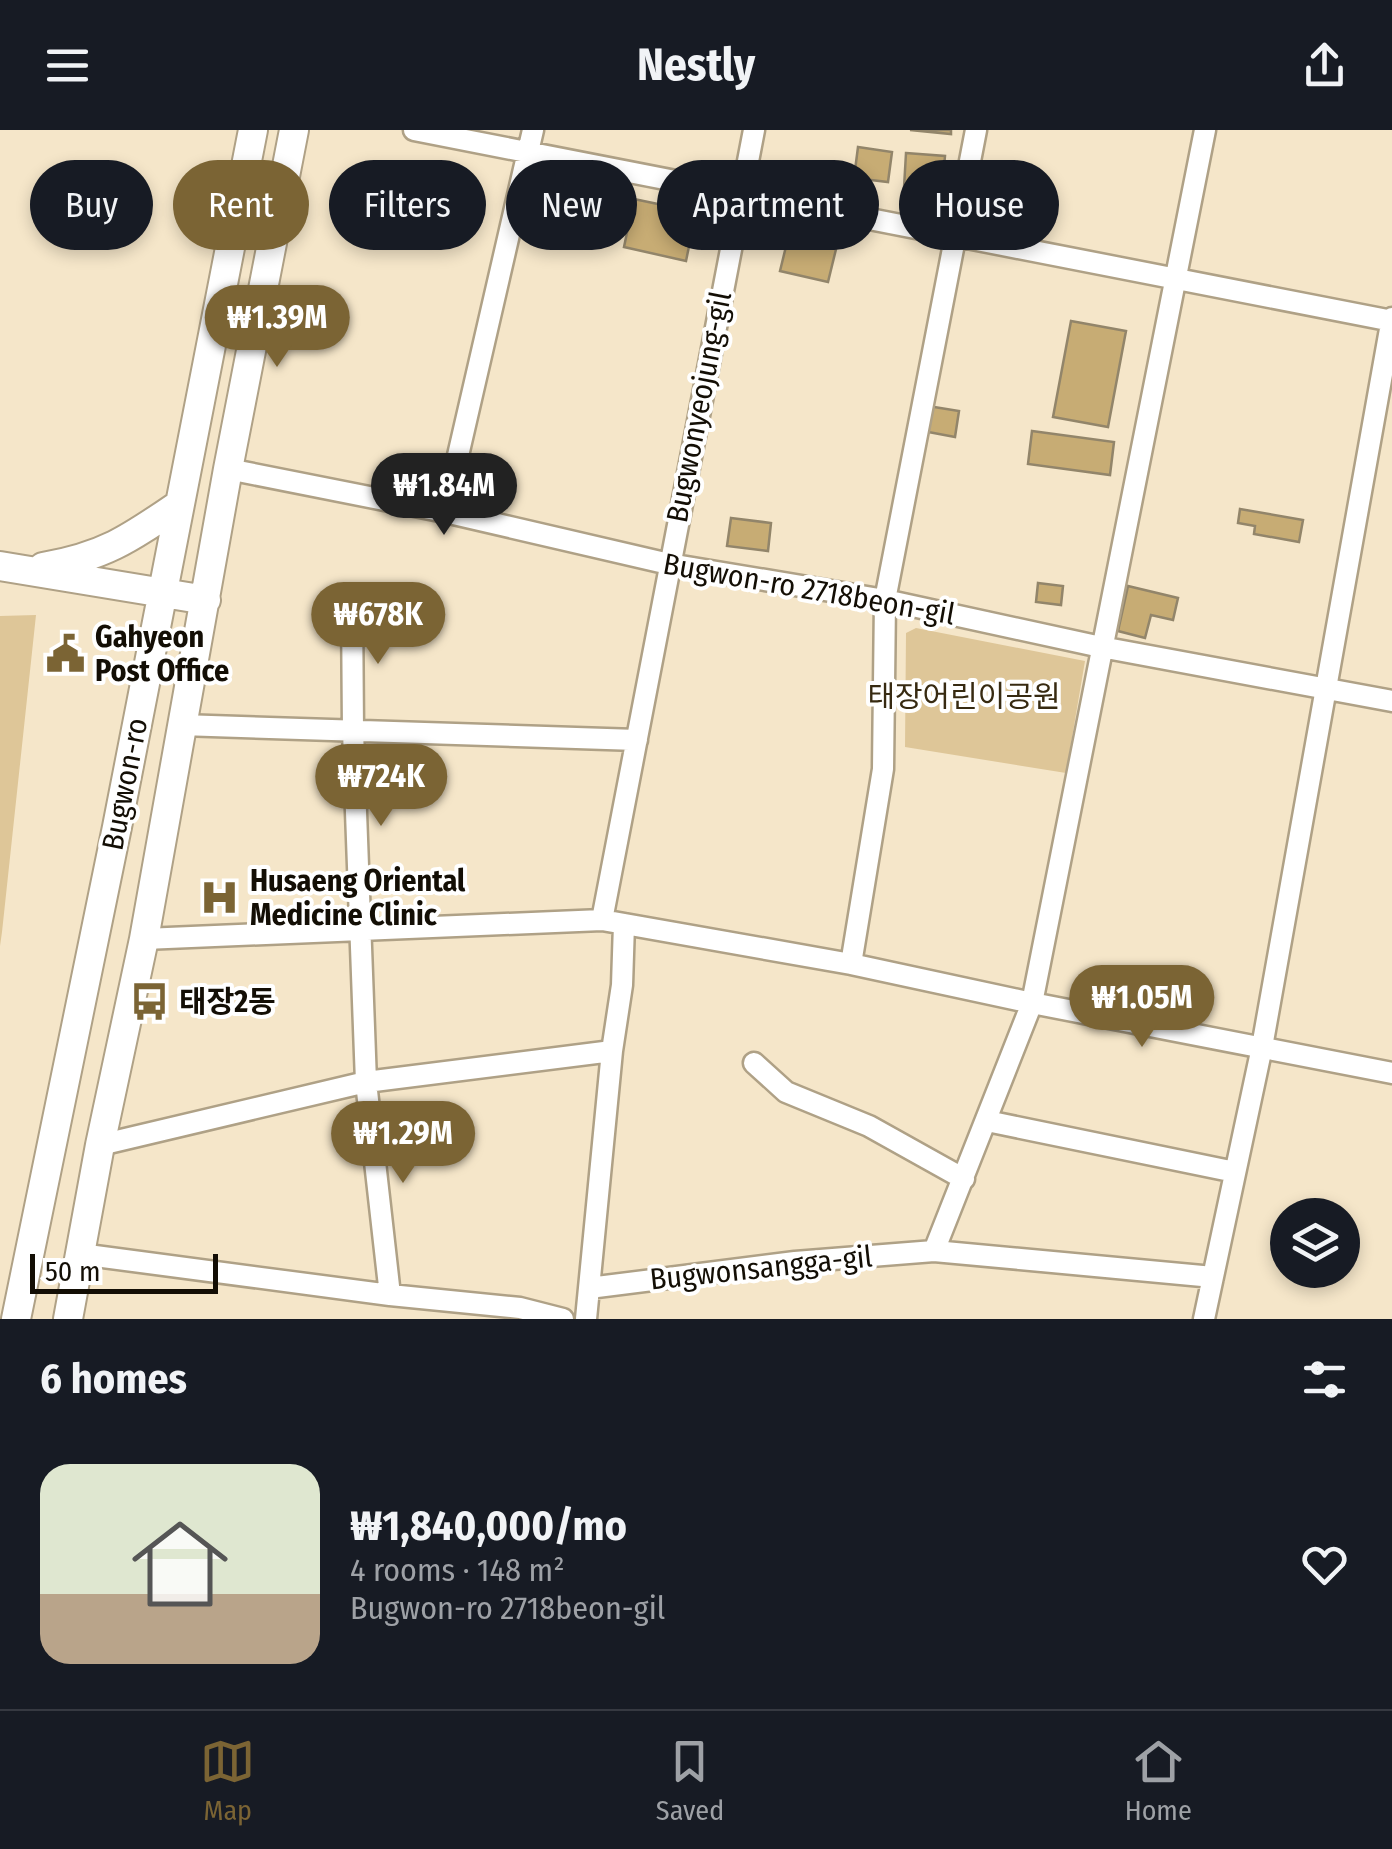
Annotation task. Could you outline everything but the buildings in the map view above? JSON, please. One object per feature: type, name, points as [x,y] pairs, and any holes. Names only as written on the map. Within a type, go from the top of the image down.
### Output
[{"type":"street","name":"Bugwon-ro","points":[[16,1319],[254,130]]},
{"type":"street","name":"Bugwon-ro","points":[[68,1319],[144,939],[228,469],[294,130]]},
{"type":"street","points":[[414,130],[531,140],[657,171]]},
{"type":"street","name":"Bugwonyeojung-gil","points":[[748,160],[754,130]]},
{"type":"street","points":[[970,160],[976,130]]},
{"type":"street","points":[[934,1251],[1032,1003],[1205,130]]},
{"type":"street","points":[[445,512],[531,140]]},
{"type":"street","name":"Bugwonyeojung-gil","points":[[602,920],[730,250]]},
{"type":"street","points":[[851,964],[882,769],[885,600],[953,250]]},
{"type":"street","points":[[1033,250],[1392,320],[1262,1048],[1204,1319]]},
{"type":"street","name":"Bugwon-ro 2718beon-gil","points":[[228,469],[445,512],[668,564],[885,600],[1100,647],[1392,700]]},
{"type":"street","points":[[12,568],[79,560],[122,544],[180,504]]},
{"type":"street","points":[[12,568],[206,600]]},
{"type":"street","points":[[352,602],[366,1082],[390,1295]]},
{"type":"street","name":"Bugwon-ro","points":[[181,725],[637,740]]},
{"type":"street","points":[[144,939],[602,920],[851,964],[1392,1073]]},
{"type":"street","points":[[586,1319],[622,985],[624,924]]},
{"type":"street","points":[[100,1145],[366,1082],[612,1051]]},
{"type":"street","points":[[754,1063],[786,1092],[869,1126],[964,1179]]},
{"type":"street","points":[[987,1121],[1234,1172]]},
{"type":"street","name":"Bugwonsangga-gil","points":[[589,1288],[795,1262],[934,1251],[1212,1276]]},
{"type":"street","points":[[80,1254],[563,1319]]},
{"type":"green space","points":[[36,615],[2,932],[0,946],[0,616]]},
{"type":"green space","name":"태장어린이공원","points":[[916,628],[1085,661],[1066,773],[905,747],[906,633]]},
{"type":"place","name":"Gahyeon Post Office","points":[[65,654]]},
{"type":"place","name":"Husaeng Oriental Medicine Clinic","points":[[220,898]]},
{"type":"place","name":"태장2동","points":[[149,1002]]}]
